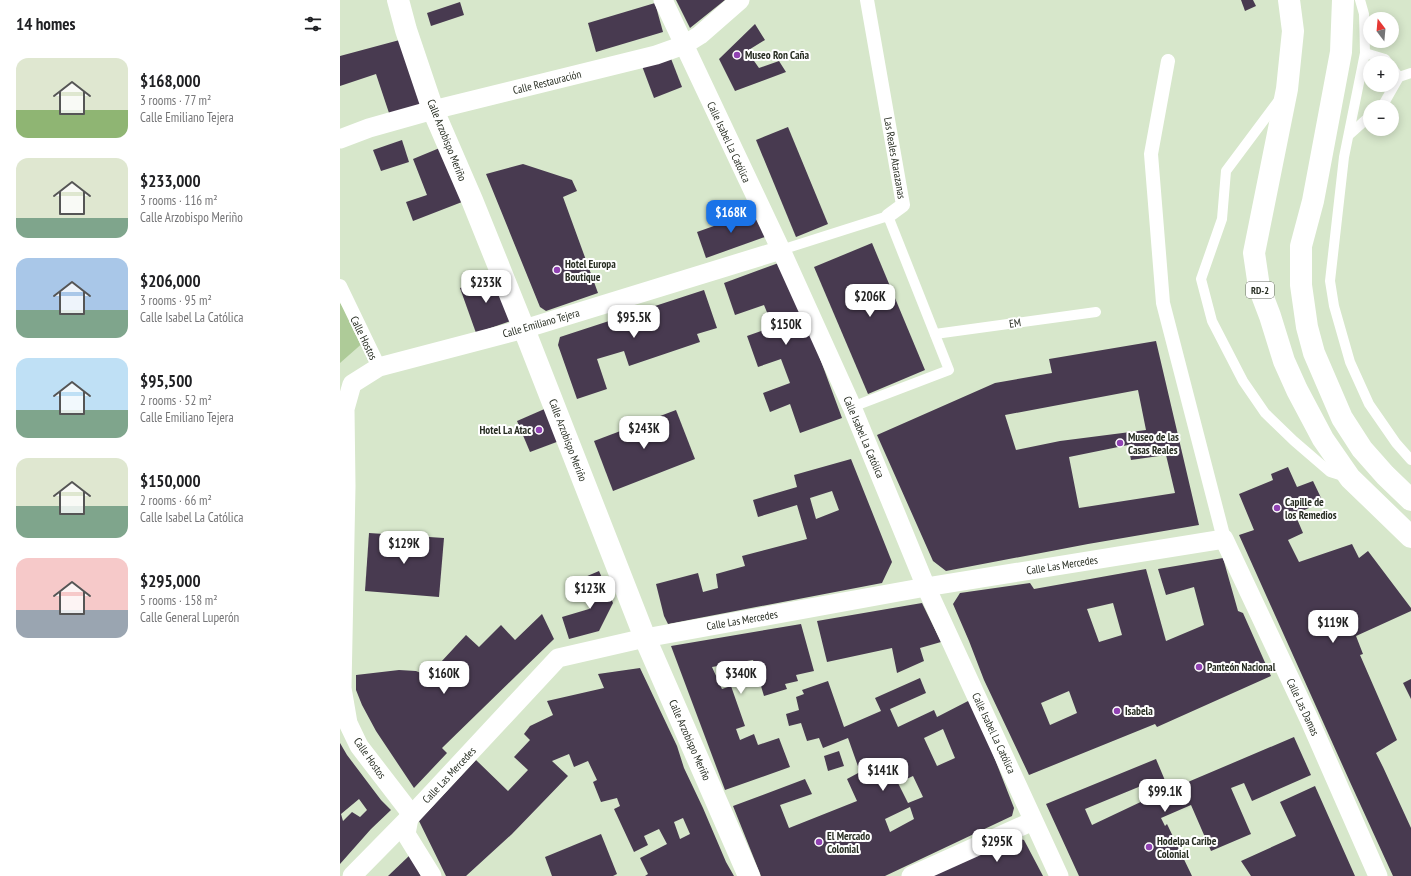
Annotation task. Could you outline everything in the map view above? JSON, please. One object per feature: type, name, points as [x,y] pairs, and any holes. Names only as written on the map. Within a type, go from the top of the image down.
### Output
[{"type":"main road","name":"Calle Arzobispo Meriño","points":[[398,0],[406,30],[433,110],[472,200],[524,329],[645,638],[749,876]]},
{"type":"main road","name":"RD-2","points":[[1289,0],[1293,31],[1287,89],[1254,253],[1259,288],[1270,316],[1284,361],[1297,390],[1323,439],[1350,478],[1411,537]]},
{"type":"main road","points":[[1343,0],[1341,52],[1313,201],[1301,246],[1301,284],[1307,327],[1314,353],[1342,418],[1362,449],[1385,475],[1411,500]]},
{"type":"street","name":"Calle Isabel La Católica","points":[[663,0],[781,250],[852,407],[926,587],[1059,876]]},
{"type":"street","name":"Calle Restauración","points":[[340,139],[369,128],[433,110],[656,55],[684,46],[700,35],[740,0]]},
{"type":"street","name":"Las Reales Atarazanas","points":[[867,0],[903,205],[888,216]]},
{"type":"street","points":[[1168,61],[1151,154],[1163,303],[1224,539]]},
{"type":"street","name":"Calle Emiliano Tejera","points":[[345,409],[352,384],[379,367],[524,329],[781,250]]},
{"type":"street","name":"Calle Hostos","points":[[340,286],[379,367]]},
{"type":"street","name":"Calle Hostos","points":[[345,409],[342,688],[348,724],[359,746],[409,810],[406,834],[432,876]]},
{"type":"street","name":"Calle Las Mercedes","points":[[352,876],[409,818],[558,658],[645,638],[926,587],[1224,539]]},
{"type":"street","name":"Calle Las Damas","points":[[1224,539],[1309,719],[1378,876]]},
{"type":"street","points":[[911,876],[1033,821]]},
{"type":"lane","points":[[1360,0],[1364,14],[1365,53],[1350,134],[1344,157],[1330,281],[1334,306],[1350,362],[1370,404],[1396,443],[1411,460]]},
{"type":"lane","points":[[1365,53],[1375,56]]},
{"type":"lane","points":[[1399,77],[1411,73]]},
{"type":"lane","points":[[1287,89],[1226,171],[1222,219],[1201,279],[1212,321],[1243,381],[1266,413],[1294,441],[1330,472],[1350,478]]},
{"type":"lane","points":[[1350,134],[1363,122]]},
{"type":"lane","points":[[781,250],[888,216],[949,370],[852,407]]},
{"type":"lane","name":"EM","points":[[935,334],[1096,312]]},
{"type":"green space","points":[[340,303],[365,341],[340,363]]},
{"type":"building","points":[[676,0],[725,0],[690,28]]},
{"type":"building","points":[[1241,0],[1253,0],[1256,6],[1245,11]]},
{"type":"building","points":[[460,2],[464,15],[431,26],[427,13]]},
{"type":"building","points":[[655,3],[663,32],[596,52],[588,23]]},
{"type":"building","name":"Museo Ron Caña","points":[[755,24],[765,40],[747,51],[759,68],[779,61],[786,72],[735,91],[719,59]]},
{"type":"building","points":[[407,38],[425,107],[390,116],[376,74],[340,86],[340,56]]},
{"type":"building","points":[[670,56],[682,87],[654,98],[642,66]]},
{"type":"building","points":[[788,127],[828,224],[796,237],[756,140]]},
{"type":"building","points":[[402,140],[409,162],[381,171],[373,150]]},
{"type":"building","points":[[442,147],[462,202],[413,221],[406,202],[427,195],[413,159]]},
{"type":"building","points":[[523,164],[572,180],[577,191],[563,197],[598,293],[546,311],[540,307],[486,174]]},
{"type":"building","points":[[756,211],[765,237],[706,258],[697,232]]},
{"type":"building","points":[[872,243],[925,370],[868,394],[814,267]]},
{"type":"building","points":[[784,261],[842,418],[800,433],[790,404],[770,412],[763,393],[790,383],[781,359],[758,367],[747,336],[773,327],[764,305],[735,315],[724,283]]},
{"type":"building","points":[[495,276],[511,321],[476,333],[460,288]]},
{"type":"building","points":[[704,290],[717,328],[697,334],[700,342],[629,366],[624,351],[597,359],[607,389],[577,399],[558,345],[560,337]]},
{"type":"building","points":[[1156,341],[1199,525],[946,571],[933,561],[877,435],[995,383],[1052,373],[1049,359]],"holes":[[[1138,390],[1146,430],[1060,441],[1016,450],[1005,415]],[[1128,445],[1131,460],[1166,455],[1175,493],[1079,508],[1069,457]]]},
{"type":"building","name":"Hotel La Atac","points":[[549,407],[562,440],[530,452],[517,421]]},
{"type":"building","points":[[676,410],[695,459],[613,491],[594,441]]},
{"type":"building","points":[[851,459],[892,562],[882,583],[668,624],[664,616],[656,584],[698,573],[703,592],[718,588],[716,574],[745,566],[742,556],[807,539],[797,505],[758,517],[753,500],[797,487],[794,475]],"holes":[[[832,491],[839,510],[816,519],[810,498]]]},
{"type":"building","points":[[1288,467],[1297,487],[1313,481],[1323,502],[1295,514],[1303,533],[1288,540],[1299,562],[1352,544],[1359,558],[1368,551],[1411,608],[1411,611],[1356,636],[1363,654],[1360,655],[1397,740],[1376,753],[1411,828],[1411,876],[1393,876],[1239,535],[1254,530],[1239,494],[1273,480],[1271,474]]},
{"type":"building","points":[[369,533],[444,538],[439,597],[365,591]]},
{"type":"building","points":[[1223,558],[1238,611],[1243,613],[1271,676],[1157,727],[1155,724],[1029,775],[984,680],[953,604],[960,593],[1030,583],[1034,589],[1146,569],[1166,641],[1204,625],[1194,587],[1166,595],[1158,569]],"holes":[[[1113,603],[1122,635],[1099,642],[1087,609]],[[1069,691],[1077,713],[1050,725],[1041,703]]]},
{"type":"building","points":[[599,571],[613,603],[599,631],[569,639],[562,617],[589,609],[594,597],[585,577]]},
{"type":"building","points":[[922,603],[941,642],[920,648],[924,661],[897,673],[892,648],[827,662],[817,621]]},
{"type":"building","points":[[542,614],[554,639],[442,748],[447,753],[414,788],[376,731],[362,705],[356,690],[356,675],[399,670],[416,671],[428,676],[466,635],[479,647],[501,625],[515,640]]},
{"type":"building","points":[[801,624],[814,671],[796,675],[798,681],[785,684],[787,689],[764,696],[753,660],[712,667],[722,689],[731,686],[745,726],[736,729],[740,740],[754,734],[758,745],[779,738],[790,767],[725,790],[671,646]]},
{"type":"building","points":[[640,668],[677,746],[684,768],[726,862],[734,876],[645,876],[648,874],[640,858],[667,844],[659,829],[644,836],[648,845],[634,852],[614,809],[620,806],[617,798],[601,802],[593,782],[597,780],[588,761],[574,767],[569,754],[552,761],[568,776],[512,834],[466,876],[446,876],[419,821],[476,760],[508,791],[528,770],[514,757],[530,740],[524,734],[530,726],[553,715],[547,701],[604,688],[598,674]],"holes":[[[683,818],[690,834],[680,839],[674,822]]]},
{"type":"building","points":[[920,678],[926,693],[890,709],[898,727],[934,710],[937,717],[970,700],[1014,808],[1012,816],[885,876],[761,876],[733,806],[805,779],[812,794],[780,805],[789,828],[857,801],[847,779],[860,772],[848,738],[823,748],[819,738],[807,741],[801,723],[789,726],[786,714],[799,710],[796,697],[804,694],[802,690],[828,681],[844,727],[881,711],[875,698]],"holes":[[[943,729],[955,758],[937,766],[924,738]],[[913,776],[923,797],[908,803],[898,783]],[[910,807],[914,819],[890,832],[885,819]]]},
{"type":"building","points":[[1411,679],[1411,699],[1403,683]]},
{"type":"building","points":[[1294,737],[1311,775],[1252,801],[1244,783],[1231,788],[1251,834],[1211,851],[1191,805],[1161,818],[1165,826],[1167,824],[1192,876],[1079,876],[1046,804],[1156,759],[1169,790]],"holes":[[[1141,786],[1147,799],[1092,825],[1085,809]]]},
{"type":"building","points":[[340,743],[347,755],[381,800],[391,810],[371,829],[340,864]],"holes":[[[359,799],[367,810],[360,817],[352,812],[343,821],[341,814]]]},
{"type":"building","points":[[839,751],[844,766],[828,771],[824,756]]},
{"type":"building","points":[[1315,786],[1355,876],[1251,876],[1241,861],[1296,836],[1280,802]]},
{"type":"building","points":[[601,834],[617,874],[613,876],[552,876],[545,857]]},
{"type":"building","points":[[1016,838],[1024,840],[1043,876],[927,876]]},
{"type":"building","points":[[410,855],[421,876],[388,876]]},
{"type":"place","name":"Museo Ron Caña","points":[[737,55]]},
{"type":"place","name":"Hotel Europa Boutique","points":[[557,270]]},
{"type":"place","name":"Hotel La Atac","points":[[539,430]]},
{"type":"place","name":"Museo de las Casas Reales","points":[[1120,443]]},
{"type":"place","name":"Capille de los Remedios","points":[[1277,508]]},
{"type":"place","name":"Panteón Nacional","points":[[1199,667]]},
{"type":"place","name":"Isabela","points":[[1117,711]]},
{"type":"place","name":"El Mercado Colonial","points":[[819,842]]},
{"type":"place","name":"Hodelpa Caribe Colonial","points":[[1149,847]]}]
